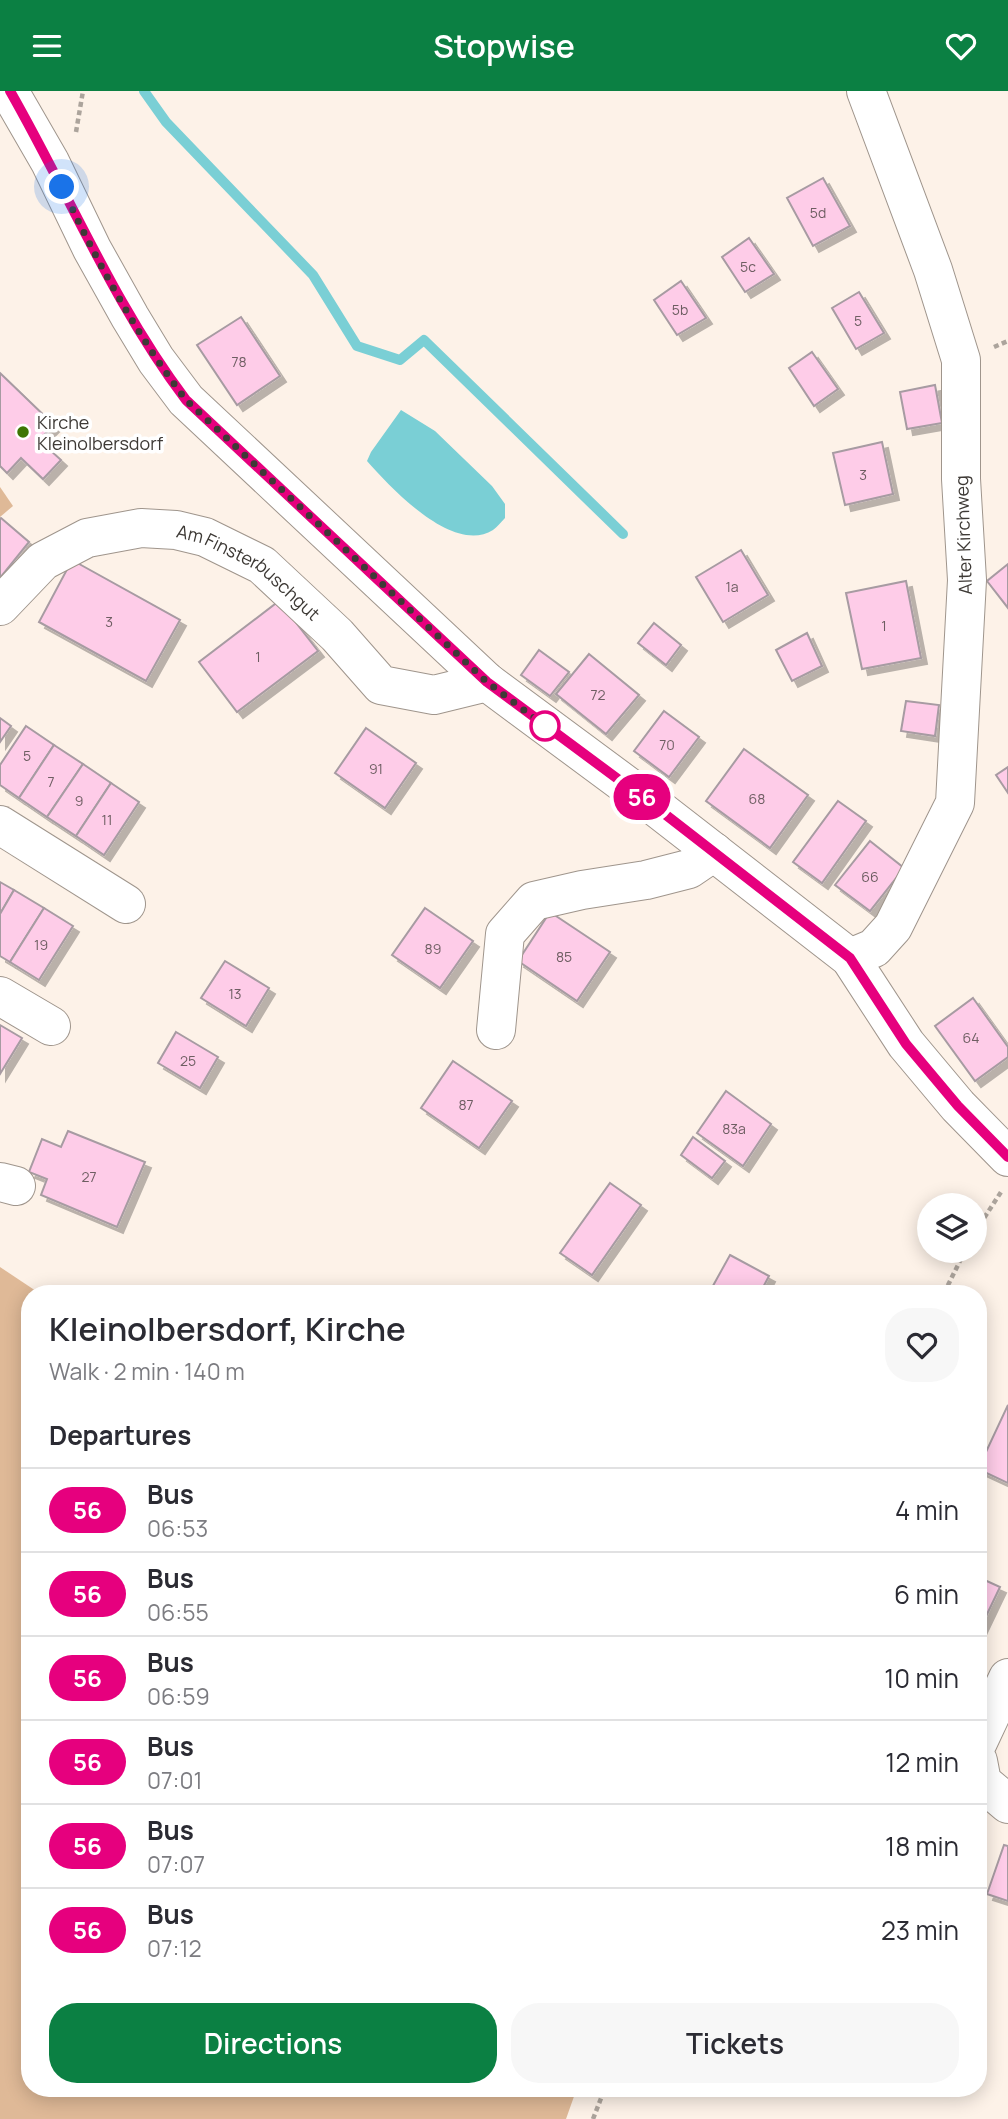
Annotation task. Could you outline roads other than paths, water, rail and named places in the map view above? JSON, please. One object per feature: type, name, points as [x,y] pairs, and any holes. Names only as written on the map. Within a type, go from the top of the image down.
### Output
[{"type":"street","points":[[9,91],[50,162],[92,249],[124,306],[156,360],[186,400],[487,682],[850,958],[906,1044],[958,1106],[1008,1157]]},
{"type":"street","name":"Alter Kirchweg","points":[[850,958],[874,948],[893,927],[954,803],[967,580],[961,479],[961,360],[933,269],[866,91]]},
{"type":"street","name":"Am Finsterbuschgut","points":[[0,606],[43,561],[88,538],[141,528],[176,530],[205,537],[262,565],[337,635],[381,685],[434,695],[487,682]]},
{"type":"street","points":[[0,825],[126,904]]},
{"type":"street","points":[[496,1030],[505,934],[534,901],[689,869],[714,852]]},
{"type":"street","points":[[0,996],[51,1026]]},
{"type":"street","points":[[987,1723],[1008,1678]]},
{"type":"street","points":[[987,1786],[1008,1804]]},
{"type":"water","points":[[401,410],[435,431],[492,486],[505,504],[505,518],[493,530],[477,535],[460,534],[442,526],[407,501],[367,461]]},
{"type":"waterway","points":[[144,91],[166,122],[313,275],[357,346],[400,360],[424,340],[623,534]]},
{"type":"place","name":"Kirche Kleinolbersdorf","points":[[23,432]]}]
